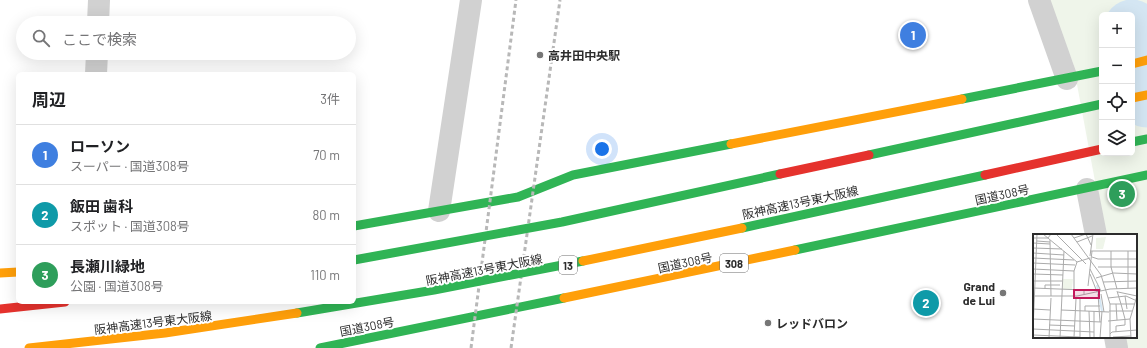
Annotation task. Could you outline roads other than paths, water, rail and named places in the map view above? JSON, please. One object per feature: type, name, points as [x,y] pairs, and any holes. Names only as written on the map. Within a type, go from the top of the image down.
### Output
[{"type":"highway","points":[[1135,63],[1147,60]]},
{"type":"highway","points":[[356,226],[518,196],[573,175],[1099,72]]},
{"type":"highway","points":[[1135,97],[1147,95]]},
{"type":"highway","points":[[356,260],[562,222],[1099,105]]},
{"type":"highway","points":[[1135,141],[1147,139]]},
{"type":"highway","name":"阪神高速13号東大阪線","points":[[29,348],[126,339],[276,318],[426,292],[570,265],[1099,150]]},
{"type":"highway","name":"国道308号","points":[[320,348],[703,270],[1147,175]]},
{"type":"highway","points":[[0,273],[16,272]]},
{"type":"highway","points":[[0,308],[43,304]]},
{"type":"street","points":[[98,16],[99,0]]},
{"type":"street","points":[[439,211],[471,0]]},
{"type":"street","points":[[1039,0],[1067,79]]},
{"type":"street","points":[[96,72],[97,60]]},
{"type":"street","points":[[1087,189],[1096,234]]},
{"type":"street","points":[[1115,338],[1117,348]]},
{"type":"waterway","points":[[1135,42],[1147,99]]},
{"type":"railway","points":[[471,348],[516,0]]},
{"type":"railway","points":[[511,348],[560,0]]},
{"type":"place","name":"ローソン","points":[[913,35]]},
{"type":"place","name":"高井田中央駅","points":[[540,55]]},
{"type":"place","name":"長瀬川緑地","points":[[1122,194]]},
{"type":"place","name":"Grand de Lui","points":[[1003,293]]},
{"type":"place","name":"飯田 歯科","points":[[926,303]]},
{"type":"place","name":"レッドバロン","points":[[768,323]]}]
